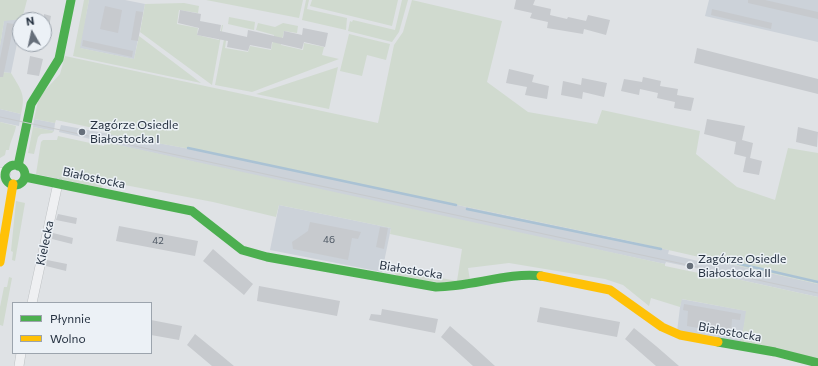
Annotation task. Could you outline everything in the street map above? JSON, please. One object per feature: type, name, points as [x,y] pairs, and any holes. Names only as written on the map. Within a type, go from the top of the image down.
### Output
[{"type":"street","points":[[18,166],[29,110],[36,94],[59,59],[72,0]]},
{"type":"street","points":[[11,166],[18,166],[24,170],[25,177],[19,184],[8,182],[3,173],[11,166]]},
{"type":"street","name":"Białostocka","points":[[25,177],[192,211],[239,248],[263,256],[436,287],[453,287],[528,276],[539,276],[597,286],[620,296],[662,326],[680,335],[775,352],[818,363]]},
{"type":"street","name":"Kielecka","points":[[32,302],[58,183]]},
{"type":"street","points":[[0,262],[13,184]]},
{"type":"street","points":[[19,366],[21,354]]},
{"type":"shaded area","points":[[0,0],[27,0],[24,12],[12,12],[12,20],[4,21],[0,46]]},
{"type":"shaded area","points":[[84,0],[89,0],[80,48],[134,59],[139,36],[201,83],[73,56]]},
{"type":"shaded area","points":[[89,0],[125,0],[145,4],[134,59],[79,48]]},
{"type":"shaded area","points":[[206,0],[303,0],[299,18]]},
{"type":"shaded area","points":[[306,0],[309,0],[307,9],[347,18],[346,30],[302,20]]},
{"type":"shaded area","points":[[312,0],[398,0],[392,26],[310,6]]},
{"type":"shaded area","points":[[402,0],[408,0],[399,32],[392,42],[348,31],[350,21],[352,22],[353,20],[395,30]]},
{"type":"shaded area","points":[[412,0],[502,21],[487,82],[528,112],[597,124],[602,110],[700,131],[696,154],[737,187],[775,200],[788,148],[818,153],[818,284],[620,239],[185,148],[106,134],[107,131],[61,121],[56,120],[55,123],[34,119],[39,97],[60,74],[65,56],[378,123],[394,45],[403,32]]},
{"type":"shaded area","points":[[709,0],[818,0],[818,42],[705,16]]},
{"type":"shaded area","points":[[184,3],[199,6],[198,13],[179,10],[177,24],[198,28],[197,35],[219,40],[223,25],[212,85],[140,32],[145,4]]},
{"type":"shaded area","points":[[229,17],[255,22],[254,30],[228,24]]},
{"type":"shaded area","points":[[4,20],[12,20],[12,52],[15,52],[11,73],[0,72],[0,46]]},
{"type":"shaded area","points":[[258,23],[275,27],[283,23],[298,26],[297,33],[284,31],[281,45],[303,50],[304,43],[324,47],[322,55],[339,59],[252,92],[215,85],[225,34],[227,34],[225,48],[248,52],[250,46],[271,50],[274,35],[256,30]]},
{"type":"shaded area","points":[[349,34],[390,44],[386,60],[367,55],[362,76],[340,71]]},
{"type":"shaded area","points":[[338,67],[329,109],[256,94]]},
{"type":"shaded area","points":[[0,72],[11,73],[22,92],[23,102],[21,114],[0,109]]},
{"type":"shaded area","points":[[0,109],[21,114],[19,126],[0,122]]},
{"type":"shaded area","points":[[34,119],[55,123],[54,131],[33,127]]},
{"type":"shaded area","points":[[0,122],[16,126],[9,150],[6,150],[5,155],[0,158]]},
{"type":"shaded area","points":[[61,125],[185,148],[669,250],[668,254],[711,264],[712,260],[818,284],[818,297],[709,273],[709,271],[666,262],[665,264],[415,211],[59,132]]},
{"type":"shaded area","points":[[33,127],[54,131],[52,133],[41,134],[38,137],[34,154],[28,153]]},
{"type":"shaded area","points":[[58,136],[104,146],[105,142],[665,264],[665,266],[708,275],[709,273],[818,297],[818,359],[741,343],[746,311],[682,299],[680,307],[651,298],[649,306],[623,285],[605,279],[509,263],[468,268],[470,280],[453,284],[399,277],[394,273],[394,269],[457,281],[462,249],[390,234],[391,228],[279,205],[276,217],[213,202],[104,181],[102,188],[36,174],[41,142],[43,140],[57,140]]},
{"type":"shaded area","points":[[16,201],[25,203],[15,261],[12,260],[13,252],[11,251]]},
{"type":"shaded area","points":[[279,205],[391,228],[382,272],[270,250]]},
{"type":"shaded area","points":[[9,277],[12,278],[3,326],[0,325],[0,307],[4,287],[7,287]]},
{"type":"shaded area","points":[[681,299],[747,311],[741,343],[677,332]]},
{"type":"building","points":[[516,0],[535,0],[533,5],[551,9],[550,15],[567,19],[568,17],[586,21],[588,15],[610,20],[606,35],[584,29],[583,34],[547,28],[548,22],[530,18],[532,13],[514,9]]},
{"type":"building","points":[[748,0],[765,0],[818,12],[818,19],[748,3]]},
{"type":"building","points":[[105,6],[122,10],[118,33],[100,29]]},
{"type":"building","points":[[712,9],[772,23],[771,29],[711,15]]},
{"type":"building","points":[[180,10],[201,14],[200,21],[221,25],[220,31],[247,37],[248,30],[283,38],[284,31],[302,35],[303,28],[328,33],[325,47],[304,42],[302,49],[272,42],[271,49],[250,45],[248,51],[227,47],[228,41],[197,35],[199,28],[178,23]]},
{"type":"building","points":[[136,11],[143,12],[138,41],[131,40]]},
{"type":"building","points":[[7,23],[12,24],[12,34],[3,77],[0,77],[0,59]]},
{"type":"building","points":[[83,40],[133,51],[132,57],[82,46]]},
{"type":"building","points":[[697,48],[818,79],[818,94],[694,63]]},
{"type":"building","points":[[30,56],[43,59],[39,76],[27,74]]},
{"type":"building","points":[[509,69],[534,75],[532,82],[549,86],[547,99],[525,95],[527,87],[506,83]]},
{"type":"building","points":[[643,77],[661,81],[660,86],[678,89],[677,95],[694,98],[691,111],[674,108],[675,102],[657,98],[658,93],[640,89],[639,95],[621,91],[624,79],[642,82]]},
{"type":"building","points":[[582,78],[607,83],[604,97],[583,92],[582,99],[561,95],[563,81],[581,85]]},
{"type":"building","points":[[707,119],[745,126],[742,140],[753,143],[750,158],[734,154],[736,142],[704,134]]},
{"type":"building","points":[[798,127],[818,132],[817,147],[796,142]]},
{"type":"building","points":[[746,157],[762,161],[759,175],[743,172]]},
{"type":"building","points":[[58,214],[77,218],[76,224],[56,220]]},
{"type":"building","points":[[310,222],[361,232],[358,239],[352,238],[348,260],[293,249],[292,242],[308,231]]},
{"type":"building","points":[[119,226],[198,241],[195,256],[116,241]]},
{"type":"building","points":[[380,227],[388,228],[384,249],[376,247]]},
{"type":"building","points":[[53,233],[73,238],[72,244],[52,239]]},
{"type":"building","points":[[213,249],[253,284],[244,295],[203,261]]},
{"type":"building","points":[[47,260],[67,264],[66,271],[46,266]]},
{"type":"building","points":[[259,286],[340,301],[337,316],[257,301]]},
{"type":"building","points":[[684,304],[741,314],[740,320],[732,319],[731,334],[687,326],[688,311],[683,310]]},
{"type":"building","points":[[540,307],[620,322],[617,337],[537,322]]},
{"type":"building","points":[[382,309],[438,319],[435,333],[369,320],[371,314],[381,315]]},
{"type":"building","points":[[152,320],[182,326],[179,340],[152,335]]},
{"type":"building","points":[[450,326],[495,366],[473,366],[441,337]]},
{"type":"building","points":[[634,328],[679,366],[656,366],[625,339]]},
{"type":"building","points":[[195,334],[234,366],[212,366],[187,345]]},
{"type":"waterway","points":[[188,148],[456,205]]},
{"type":"waterway","points":[[467,209],[661,249]]},
{"type":"waterway","points":[[718,259],[818,282]]},
{"type":"tram line","points":[[0,117],[818,293]]},
{"type":"traffic: fast","points":[[18,166],[31,104],[59,59],[71,0]]},
{"type":"traffic: fast","points":[[15,165],[22,168],[25,175],[22,182],[15,185],[8,182],[5,175],[8,168],[15,165]]},
{"type":"traffic: fast","points":[[25,177],[192,211],[242,250],[267,257],[436,287],[462,285],[516,276],[541,276]]},
{"type":"traffic: fast","points":[[718,342],[775,352],[818,363]]},
{"type":"traffic: slow","points":[[0,262],[13,184]]},
{"type":"traffic: slow","points":[[541,276],[610,290],[662,327],[680,335],[718,342]]},
{"type":"place","name":"Zagórze Osiedle Białostocka I","points":[[82,132]]},
{"type":"place","name":"Zagórze Osiedle Białostocka II","points":[[690,266]]}]
